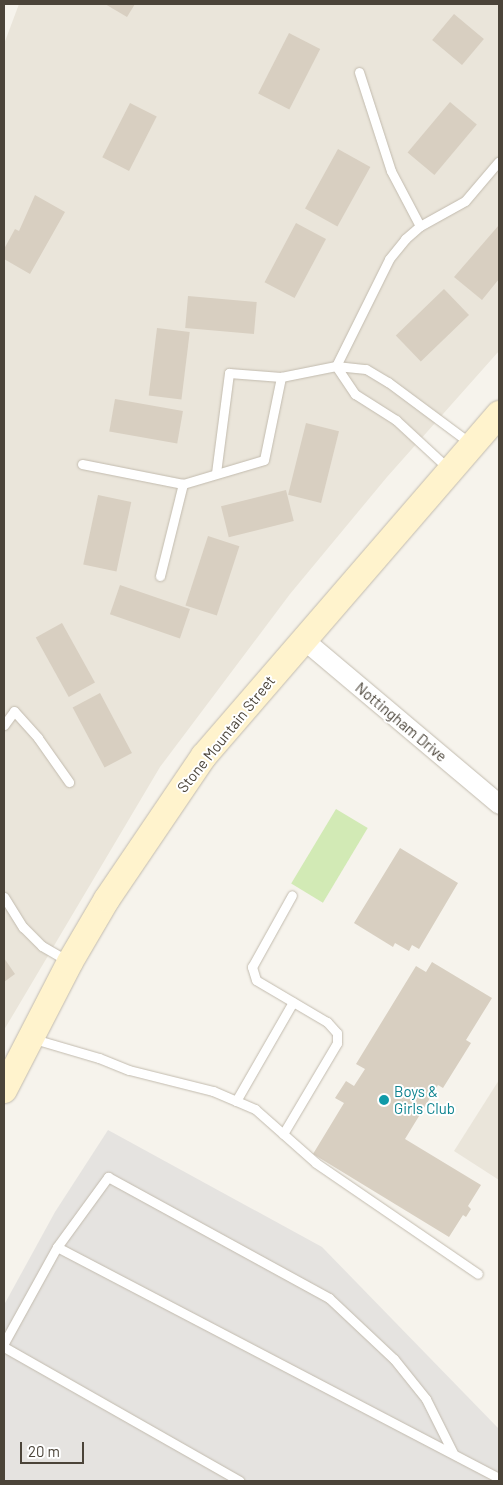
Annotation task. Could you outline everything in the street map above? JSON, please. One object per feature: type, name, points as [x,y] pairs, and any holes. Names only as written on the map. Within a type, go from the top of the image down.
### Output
[{"type":"main road","name":"Stone Mountain Street","points":[[4,1090],[70,962],[136,853],[204,756],[499,414]]},
{"type":"street","name":"Nottingham Drive","points":[[303,640],[499,804]]},
{"type":"lane","points":[[360,72],[391,171],[420,226]]},
{"type":"lane","points":[[336,366],[389,259],[420,226],[465,201],[499,161]]},
{"type":"lane","points":[[336,366],[355,394],[396,420],[451,470]]},
{"type":"lane","points":[[216,473],[229,373],[282,376],[336,366],[366,369],[388,382],[473,445]]},
{"type":"lane","points":[[82,464],[183,484],[264,460],[282,376]]},
{"type":"lane","points":[[160,576],[183,484]]},
{"type":"lane","points":[[4,725],[14,712],[38,738],[69,782]]},
{"type":"lane","points":[[283,1134],[337,1043],[337,1033],[328,1022],[256,980],[252,967],[292,895]]},
{"type":"lane","points":[[4,898],[24,927],[42,946],[70,962]]},
{"type":"lane","points":[[236,1101],[293,1002]]},
{"type":"lane","points":[[31,1039],[99,1058],[129,1070],[213,1091],[255,1110],[316,1163],[478,1274]]},
{"type":"lane","points":[[4,1343],[57,1247],[108,1177],[330,1298],[394,1359],[426,1399],[453,1453]]},
{"type":"lane","points":[[57,1247],[499,1478]]},
{"type":"lane","points":[[4,1347],[240,1481]]},
{"type":"shaded area","points":[[19,4],[499,4],[499,351],[387,477],[290,594],[160,767],[4,1030],[4,44]]},
{"type":"shaded area","points":[[499,1080],[499,1180],[454,1151]]},
{"type":"shaded area","points":[[108,1130],[322,1247],[499,1429],[499,1481],[4,1481],[4,1305],[55,1212]]},
{"type":"green space","points":[[336,809],[368,828],[323,903],[291,884]]},
{"type":"building","points":[[105,4],[135,4],[127,17]]},
{"type":"building","points":[[454,14],[484,39],[462,65],[432,40]]},
{"type":"building","points":[[289,33],[320,49],[289,109],[258,94]]},
{"type":"building","points":[[450,102],[477,124],[434,175],[408,153]]},
{"type":"building","points":[[130,103],[157,117],[129,171],[102,157]]},
{"type":"building","points":[[338,149],[370,167],[337,226],[305,208]]},
{"type":"building","points":[[35,195],[65,212],[30,274],[4,259],[4,249],[15,229],[19,231]]},
{"type":"building","points":[[296,223],[326,239],[295,298],[265,282]]},
{"type":"building","points":[[499,225],[499,279],[482,300],[454,277]]},
{"type":"building","points":[[444,289],[469,315],[421,361],[396,336]]},
{"type":"building","points":[[188,296],[257,302],[254,334],[185,328]]},
{"type":"building","points":[[157,328],[190,332],[181,400],[149,395]]},
{"type":"building","points":[[115,399],[183,411],[177,443],[109,431]]},
{"type":"building","points":[[306,423],[339,431],[321,503],[288,495]]},
{"type":"building","points":[[286,490],[294,521],[229,537],[221,506]]},
{"type":"building","points":[[98,495],[131,502],[116,572],[83,564]]},
{"type":"building","points":[[208,536],[239,546],[217,616],[185,605]]},
{"type":"building","points":[[120,585],[190,609],[180,638],[110,614]]},
{"type":"building","points":[[62,623],[95,682],[69,697],[36,638]]},
{"type":"building","points":[[100,693],[132,753],[105,768],[73,708]]},
{"type":"building","points":[[400,848],[458,883],[419,949],[412,945],[409,951],[395,943],[393,947],[354,923]]},
{"type":"building","points":[[4,958],[15,974],[4,982]]},
{"type":"building","name":"Boys & Girls Club","points":[[432,962],[492,998],[466,1040],[471,1043],[443,1088],[438,1085],[405,1139],[481,1185],[468,1206],[471,1209],[466,1217],[463,1215],[449,1237],[313,1154],[344,1103],[335,1098],[346,1081],[354,1086],[365,1069],[356,1064],[416,966],[426,972]]},
{"type":"place","name":"Boys & Girls Club","points":[[384,1100]]}]
